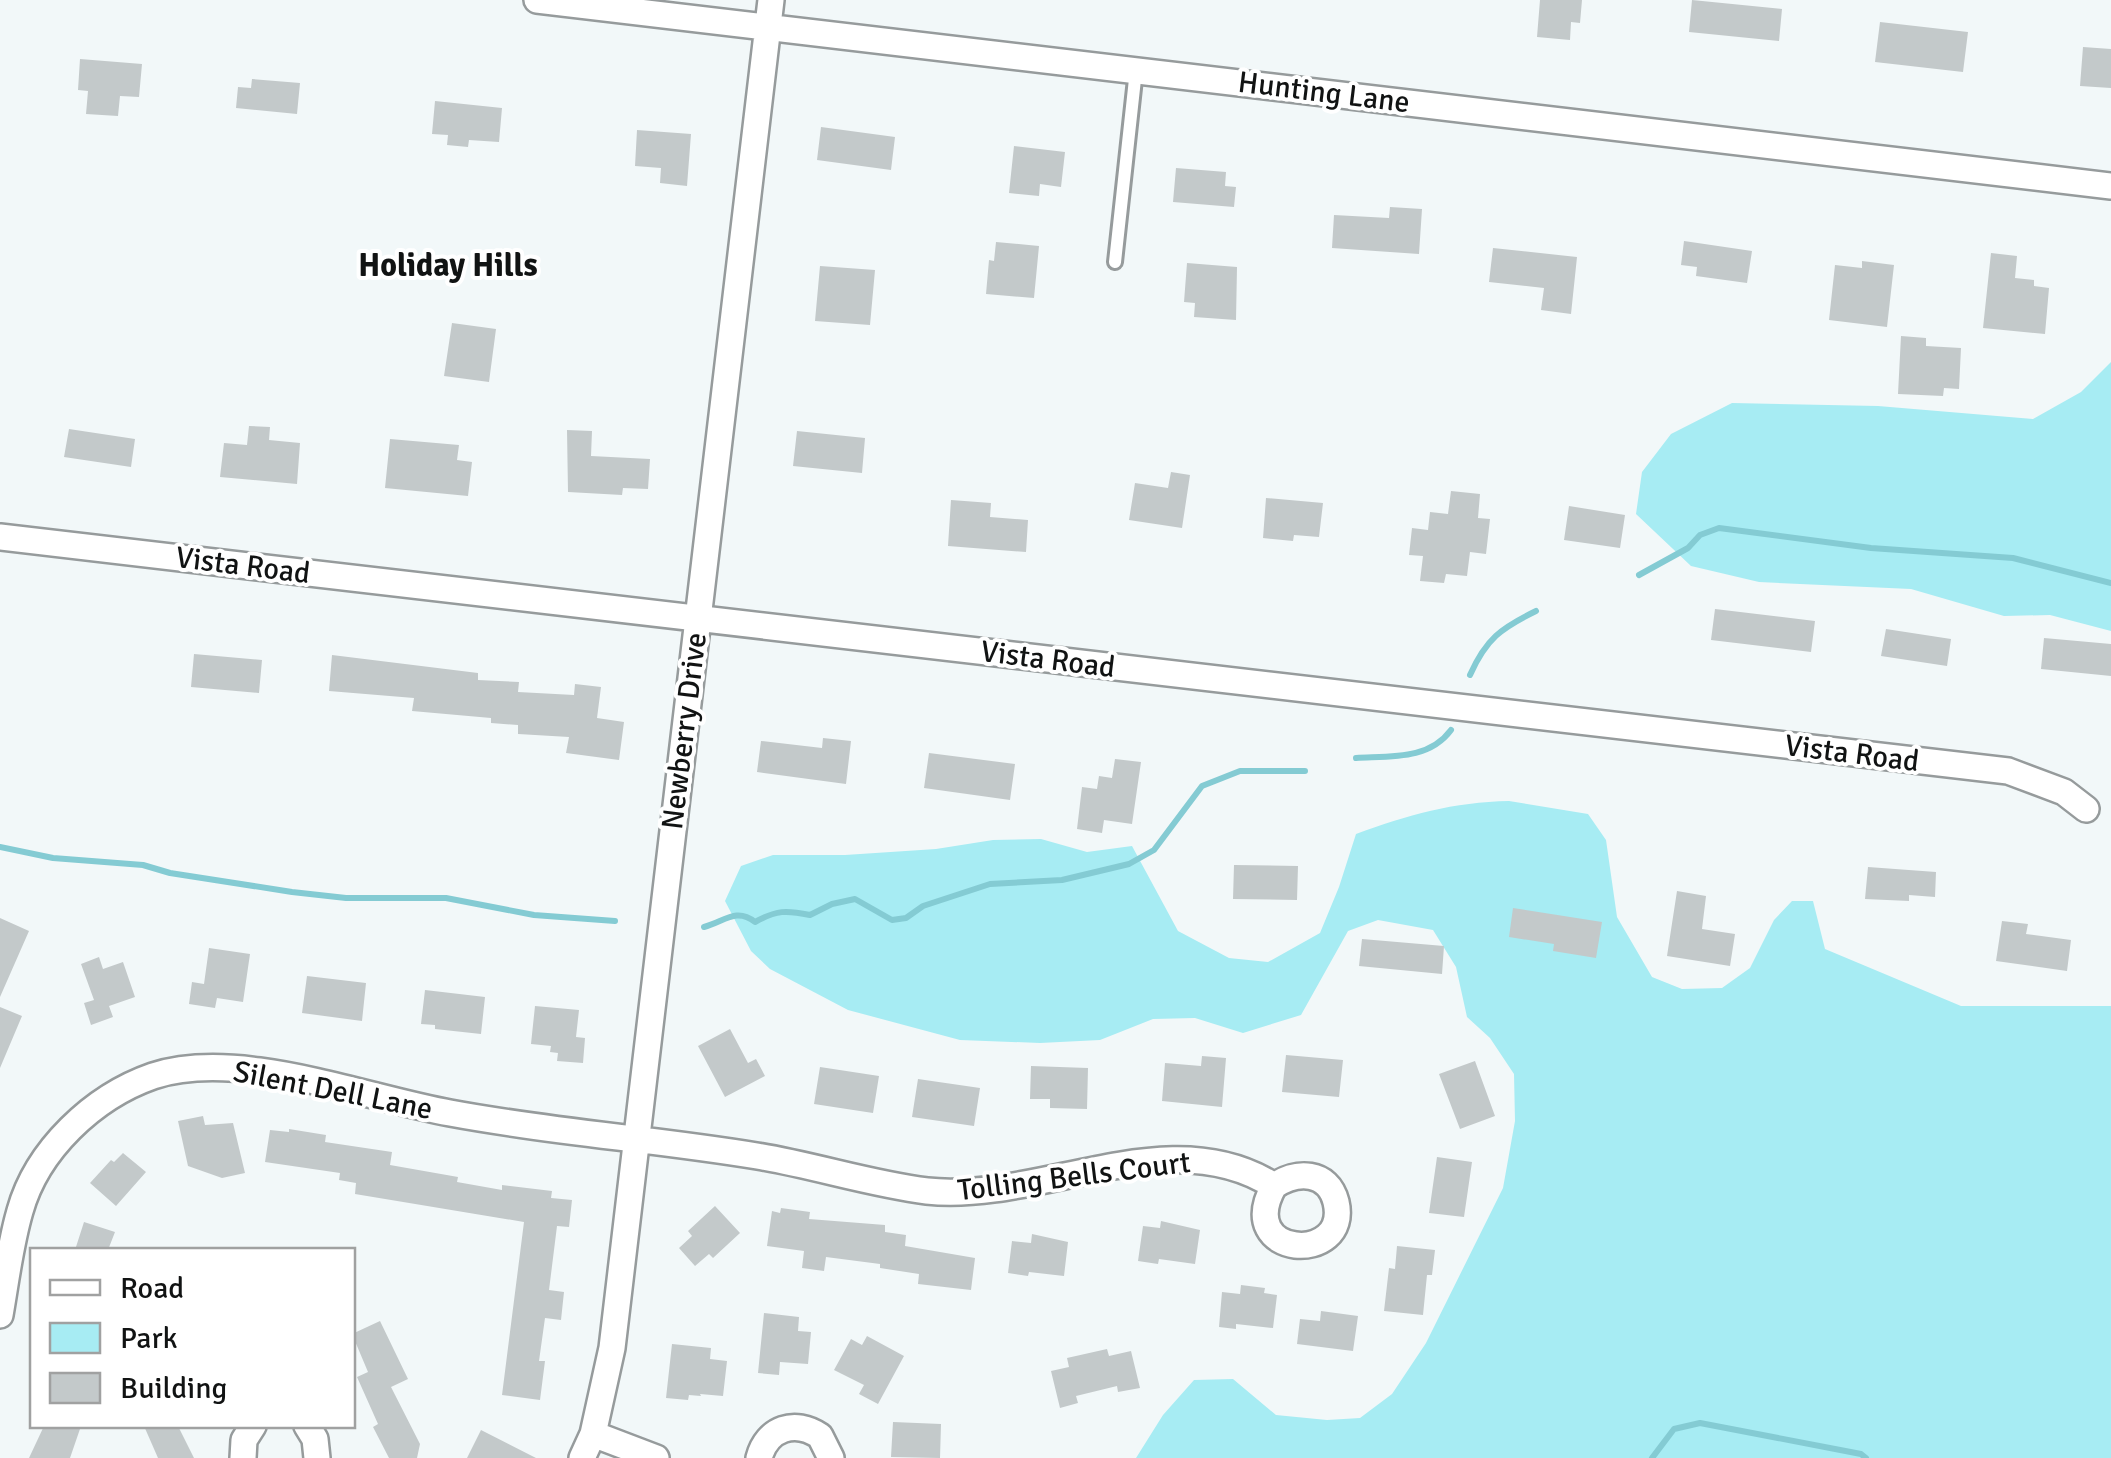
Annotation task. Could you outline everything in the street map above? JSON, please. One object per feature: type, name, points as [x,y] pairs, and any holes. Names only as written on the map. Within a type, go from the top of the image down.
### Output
[{"type":"street","name":"Hunting Lane","points":[[536,0],[2111,186]]},
{"type":"street","name":"Newberry Drive","points":[[588,1446],[612,1348],[771,0]]},
{"type":"street","name":"Vista Road","points":[[0,537],[2008,771],[2064,792],[2086,810]]},
{"type":"street","name":"Silent Dell Lane","points":[[0,1316],[20,1209],[35,1175],[58,1142],[88,1113],[118,1092],[150,1077],[183,1068],[252,1069],[444,1112],[635,1138]]},
{"type":"street","name":"Tolling Bells Court","points":[[635,1138],[787,1160],[925,1190],[1000,1191],[1163,1160],[1225,1164],[1274,1186]]},
{"type":"street","points":[[760,1458],[769,1438],[794,1426],[820,1436],[831,1458]]},
{"type":"street","points":[[244,1458],[244,1440],[252,1428]]},
{"type":"street","points":[[308,1428],[316,1439],[317,1458]]},
{"type":"street","points":[[588,1446],[656,1458]]},
{"type":"lane","points":[[1115,262],[1136,70]]},
{"type":"green space","points":[[2111,362],[2111,631],[2050,615],[2004,616],[1911,589],[1759,582],[1691,566],[1636,514],[1642,472],[1671,434],[1732,403],[1878,406],[2033,419],[2081,392]]},
{"type":"green space","points":[[1509,801],[1588,814],[1606,840],[1617,917],[1652,977],[1682,989],[1722,988],[1750,968],[1774,920],[1792,901],[1813,901],[1825,949],[1961,1006],[2111,1006],[2111,1458],[1136,1458],[1163,1415],[1194,1380],[1233,1379],[1276,1415],[1327,1420],[1360,1418],[1392,1394],[1426,1343],[1503,1188],[1515,1121],[1514,1074],[1490,1038],[1467,1017],[1456,967],[1433,930],[1378,920],[1348,931],[1301,1015],[1243,1033],[1195,1018],[1153,1019],[1100,1040],[960,1040],[848,1010],[770,969],[751,951],[725,901],[741,866],[773,855],[936,849],[993,840],[1041,839],[1087,852],[1132,846],[1178,931],[1229,958],[1268,962],[1320,933],[1356,834],[1431,811]]},
{"type":"building","points":[[1540,0],[1582,0],[1580,23],[1571,22],[1570,40],[1537,37]]},
{"type":"building","points":[[1692,0],[1782,9],[1779,41],[1689,32]]},
{"type":"building","points":[[1880,22],[1968,32],[1963,72],[1875,62]]},
{"type":"building","points":[[2083,47],[2111,49],[2111,88],[2080,86]]},
{"type":"building","points":[[80,59],[142,64],[139,97],[120,96],[118,116],[86,114],[88,91],[78,90]]},
{"type":"building","points":[[252,79],[300,83],[297,114],[236,108],[238,87],[251,88]]},
{"type":"building","points":[[435,101],[502,108],[499,142],[469,140],[468,147],[447,145],[448,135],[432,134]]},
{"type":"building","points":[[821,127],[895,137],[891,170],[817,160]]},
{"type":"building","points":[[637,130],[691,134],[687,186],[660,183],[661,168],[635,166]]},
{"type":"building","points":[[1014,146],[1065,152],[1061,187],[1040,184],[1039,196],[1009,193]]},
{"type":"building","points":[[1176,168],[1226,172],[1225,186],[1236,187],[1234,207],[1173,202]]},
{"type":"building","points":[[1390,207],[1422,209],[1419,254],[1332,248],[1334,215],[1389,218]]},
{"type":"building","points":[[1684,241],[1752,251],[1747,283],[1696,276],[1697,267],[1681,265]]},
{"type":"building","points":[[996,242],[1039,246],[1034,298],[986,294],[989,260],[994,261]]},
{"type":"building","points":[[1493,248],[1577,257],[1571,314],[1541,310],[1544,288],[1489,282]]},
{"type":"building","points":[[1991,253],[2017,256],[2015,278],[2034,280],[2034,286],[2049,288],[2045,334],[1983,328]]},
{"type":"building","points":[[1862,261],[1894,265],[1887,327],[1829,320],[1835,265],[1862,268]]},
{"type":"building","points":[[1187,263],[1237,267],[1236,320],[1194,317],[1195,303],[1184,302]]},
{"type":"building","points":[[820,266],[875,270],[870,325],[815,321]]},
{"type":"building","points":[[452,323],[496,329],[489,382],[444,376]]},
{"type":"building","points":[[1901,336],[1926,338],[1926,346],[1961,348],[1959,389],[1944,388],[1943,396],[1898,394]]},
{"type":"building","points":[[249,426],[270,427],[269,440],[300,443],[297,484],[220,477],[224,443],[247,445]]},
{"type":"building","points":[[69,429],[135,439],[131,467],[64,457]]},
{"type":"building","points":[[567,430],[592,431],[591,456],[650,459],[648,489],[623,488],[622,495],[568,492]]},
{"type":"building","points":[[797,431],[865,438],[862,473],[793,466]]},
{"type":"building","points":[[390,439],[459,445],[457,460],[472,462],[468,496],[385,488]]},
{"type":"building","points":[[1171,472],[1190,475],[1182,528],[1129,520],[1135,483],[1168,488]]},
{"type":"building","points":[[1451,491],[1480,494],[1478,518],[1490,519],[1486,554],[1470,552],[1467,576],[1446,574],[1444,583],[1420,581],[1423,556],[1409,555],[1412,528],[1428,530],[1430,512],[1448,514]]},
{"type":"building","points":[[1266,498],[1323,503],[1319,537],[1294,535],[1293,541],[1263,538]]},
{"type":"building","points":[[951,500],[991,503],[990,517],[1028,520],[1026,552],[948,546]]},
{"type":"building","points":[[1569,506],[1625,515],[1620,548],[1564,540]]},
{"type":"building","points":[[1715,609],[1815,621],[1811,652],[1711,640]]},
{"type":"building","points":[[1886,629],[1951,639],[1947,666],[1881,656]]},
{"type":"building","points":[[2044,638],[2111,644],[2111,676],[2041,669]]},
{"type":"building","points":[[194,654],[262,660],[259,693],[191,687]]},
{"type":"building","points":[[332,655],[478,673],[478,680],[519,682],[518,692],[574,695],[575,684],[601,687],[597,718],[624,722],[619,760],[566,753],[569,737],[518,734],[518,725],[491,723],[491,718],[412,711],[414,698],[329,691]]},
{"type":"building","points":[[823,738],[851,741],[846,784],[757,772],[761,741],[822,748]]},
{"type":"building","points":[[929,753],[1015,764],[1010,800],[924,788]]},
{"type":"building","points":[[1115,759],[1141,762],[1132,824],[1104,820],[1102,833],[1077,829],[1082,787],[1097,789],[1099,776],[1112,778]]},
{"type":"building","points":[[1234,865],[1298,866],[1297,900],[1233,899]]},
{"type":"building","points":[[1868,867],[1936,872],[1935,897],[1909,895],[1909,901],[1865,899]]},
{"type":"building","points":[[1677,891],[1706,896],[1702,929],[1735,934],[1730,966],[1667,956]]},
{"type":"building","points":[[1513,908],[1602,922],[1596,958],[1553,951],[1554,944],[1509,937]]},
{"type":"building","points":[[0,918],[29,931],[0,997]]},
{"type":"building","points":[[2002,921],[2028,924],[2026,934],[2071,940],[2067,971],[1996,961]]},
{"type":"building","points":[[1362,939],[1444,946],[1442,974],[1359,966]]},
{"type":"building","points":[[209,948],[250,954],[243,1002],[217,998],[215,1008],[189,1004],[192,982],[204,984]]},
{"type":"building","points":[[99,957],[103,969],[123,962],[135,997],[109,1006],[113,1017],[91,1025],[84,1003],[94,1000],[81,964]]},
{"type":"building","points":[[307,976],[366,983],[362,1021],[302,1013]]},
{"type":"building","points":[[425,990],[485,997],[481,1034],[421,1024]]},
{"type":"building","points":[[535,1006],[579,1010],[576,1037],[585,1038],[583,1063],[557,1061],[558,1053],[550,1052],[551,1046],[531,1044]]},
{"type":"building","points":[[0,1007],[22,1016],[0,1068]]},
{"type":"building","points":[[730,1029],[748,1063],[756,1059],[765,1076],[725,1097],[698,1046]]},
{"type":"building","points":[[1286,1055],[1343,1060],[1339,1097],[1282,1092]]},
{"type":"building","points":[[1202,1056],[1226,1058],[1222,1107],[1162,1101],[1165,1063],[1201,1066]]},
{"type":"building","points":[[1475,1061],[1495,1116],[1460,1129],[1439,1074]]},
{"type":"building","points":[[1031,1066],[1088,1068],[1087,1109],[1050,1108],[1050,1099],[1030,1099]]},
{"type":"building","points":[[820,1067],[879,1076],[873,1113],[814,1104]]},
{"type":"building","points":[[918,1079],[980,1088],[974,1126],[912,1117]]},
{"type":"building","points":[[203,1116],[205,1125],[233,1123],[245,1173],[222,1178],[188,1166],[178,1121]]},
{"type":"building","points":[[270,1130],[326,1135],[325,1142],[392,1152],[390,1165],[458,1177],[457,1182],[502,1190],[502,1185],[552,1191],[551,1198],[572,1200],[569,1227],[557,1226],[549,1290],[564,1292],[561,1320],[545,1318],[539,1361],[545,1361],[540,1400],[502,1395],[524,1222],[355,1194],[356,1183],[339,1180],[340,1173],[265,1162]]},
{"type":"building","points":[[123,1153],[146,1172],[116,1206],[90,1183]]},
{"type":"building","points":[[1437,1157],[1472,1162],[1464,1217],[1429,1213]]},
{"type":"building","points":[[715,1206],[740,1233],[713,1258],[709,1254],[695,1266],[679,1248],[692,1236],[688,1231]]},
{"type":"building","points":[[781,1208],[810,1212],[809,1219],[885,1225],[885,1232],[906,1235],[905,1246],[975,1258],[971,1290],[918,1284],[919,1274],[880,1268],[880,1264],[826,1257],[824,1271],[802,1268],[804,1251],[767,1246],[772,1211],[780,1213]]},
{"type":"building","points":[[1161,1221],[1200,1230],[1195,1264],[1159,1259],[1158,1264],[1138,1261],[1143,1226],[1160,1228]]},
{"type":"building","points":[[84,1222],[115,1232],[109,1248],[76,1248]]},
{"type":"building","points":[[1032,1234],[1068,1242],[1064,1276],[1008,1273],[1012,1241],[1031,1243]]},
{"type":"building","points":[[1397,1246],[1435,1250],[1432,1275],[1427,1275],[1423,1315],[1384,1311],[1389,1268],[1395,1269]]},
{"type":"building","points":[[1241,1285],[1265,1288],[1264,1293],[1277,1295],[1273,1328],[1236,1324],[1236,1329],[1219,1327],[1222,1292],[1240,1294]]},
{"type":"building","points":[[1321,1311],[1358,1316],[1353,1351],[1297,1344],[1300,1319],[1320,1321]]},
{"type":"building","points":[[764,1313],[799,1317],[798,1331],[811,1332],[808,1364],[780,1362],[779,1375],[758,1373]]},
{"type":"building","points":[[380,1321],[408,1379],[391,1387],[420,1444],[417,1458],[389,1458],[373,1427],[378,1424],[357,1377],[368,1372],[355,1333]]},
{"type":"building","points":[[867,1336],[904,1356],[878,1404],[859,1394],[864,1385],[834,1370],[851,1339],[862,1345]]},
{"type":"building","points":[[672,1344],[711,1348],[710,1359],[727,1361],[723,1396],[666,1398]]},
{"type":"building","points":[[1107,1349],[1109,1356],[1131,1351],[1140,1388],[1118,1392],[1117,1386],[1076,1396],[1078,1403],[1060,1408],[1051,1371],[1069,1367],[1067,1358]]},
{"type":"building","points":[[893,1422],[941,1424],[940,1458],[891,1457]]},
{"type":"building","points":[[43,1428],[80,1428],[70,1458],[29,1458]]},
{"type":"building","points":[[145,1428],[179,1428],[194,1458],[158,1458]]},
{"type":"building","points":[[481,1430],[536,1458],[467,1458]]},
{"type":"waterway","points":[[1639,575],[1688,548],[1700,535],[1719,528],[1871,548],[2013,558],[2111,583]]},
{"type":"waterway","points":[[1470,675],[1496,636],[1536,611]]},
{"type":"waterway","points":[[1356,758],[1421,752],[1451,730]]},
{"type":"waterway","points":[[704,927],[736,916],[755,922],[782,912],[810,915],[855,899],[892,920],[906,918],[923,906],[990,884],[1062,880],[1129,864],[1154,850],[1202,786],[1240,771],[1305,771]]},
{"type":"waterway","points":[[0,847],[53,858],[143,865],[170,873],[292,892],[346,898],[446,898],[534,915],[615,921]]},
{"type":"waterway","points":[[1652,1458],[1674,1429],[1700,1423],[1866,1458]]},
{"type":"district","name":"Holiday Hills","points":[[448,265]]}]
